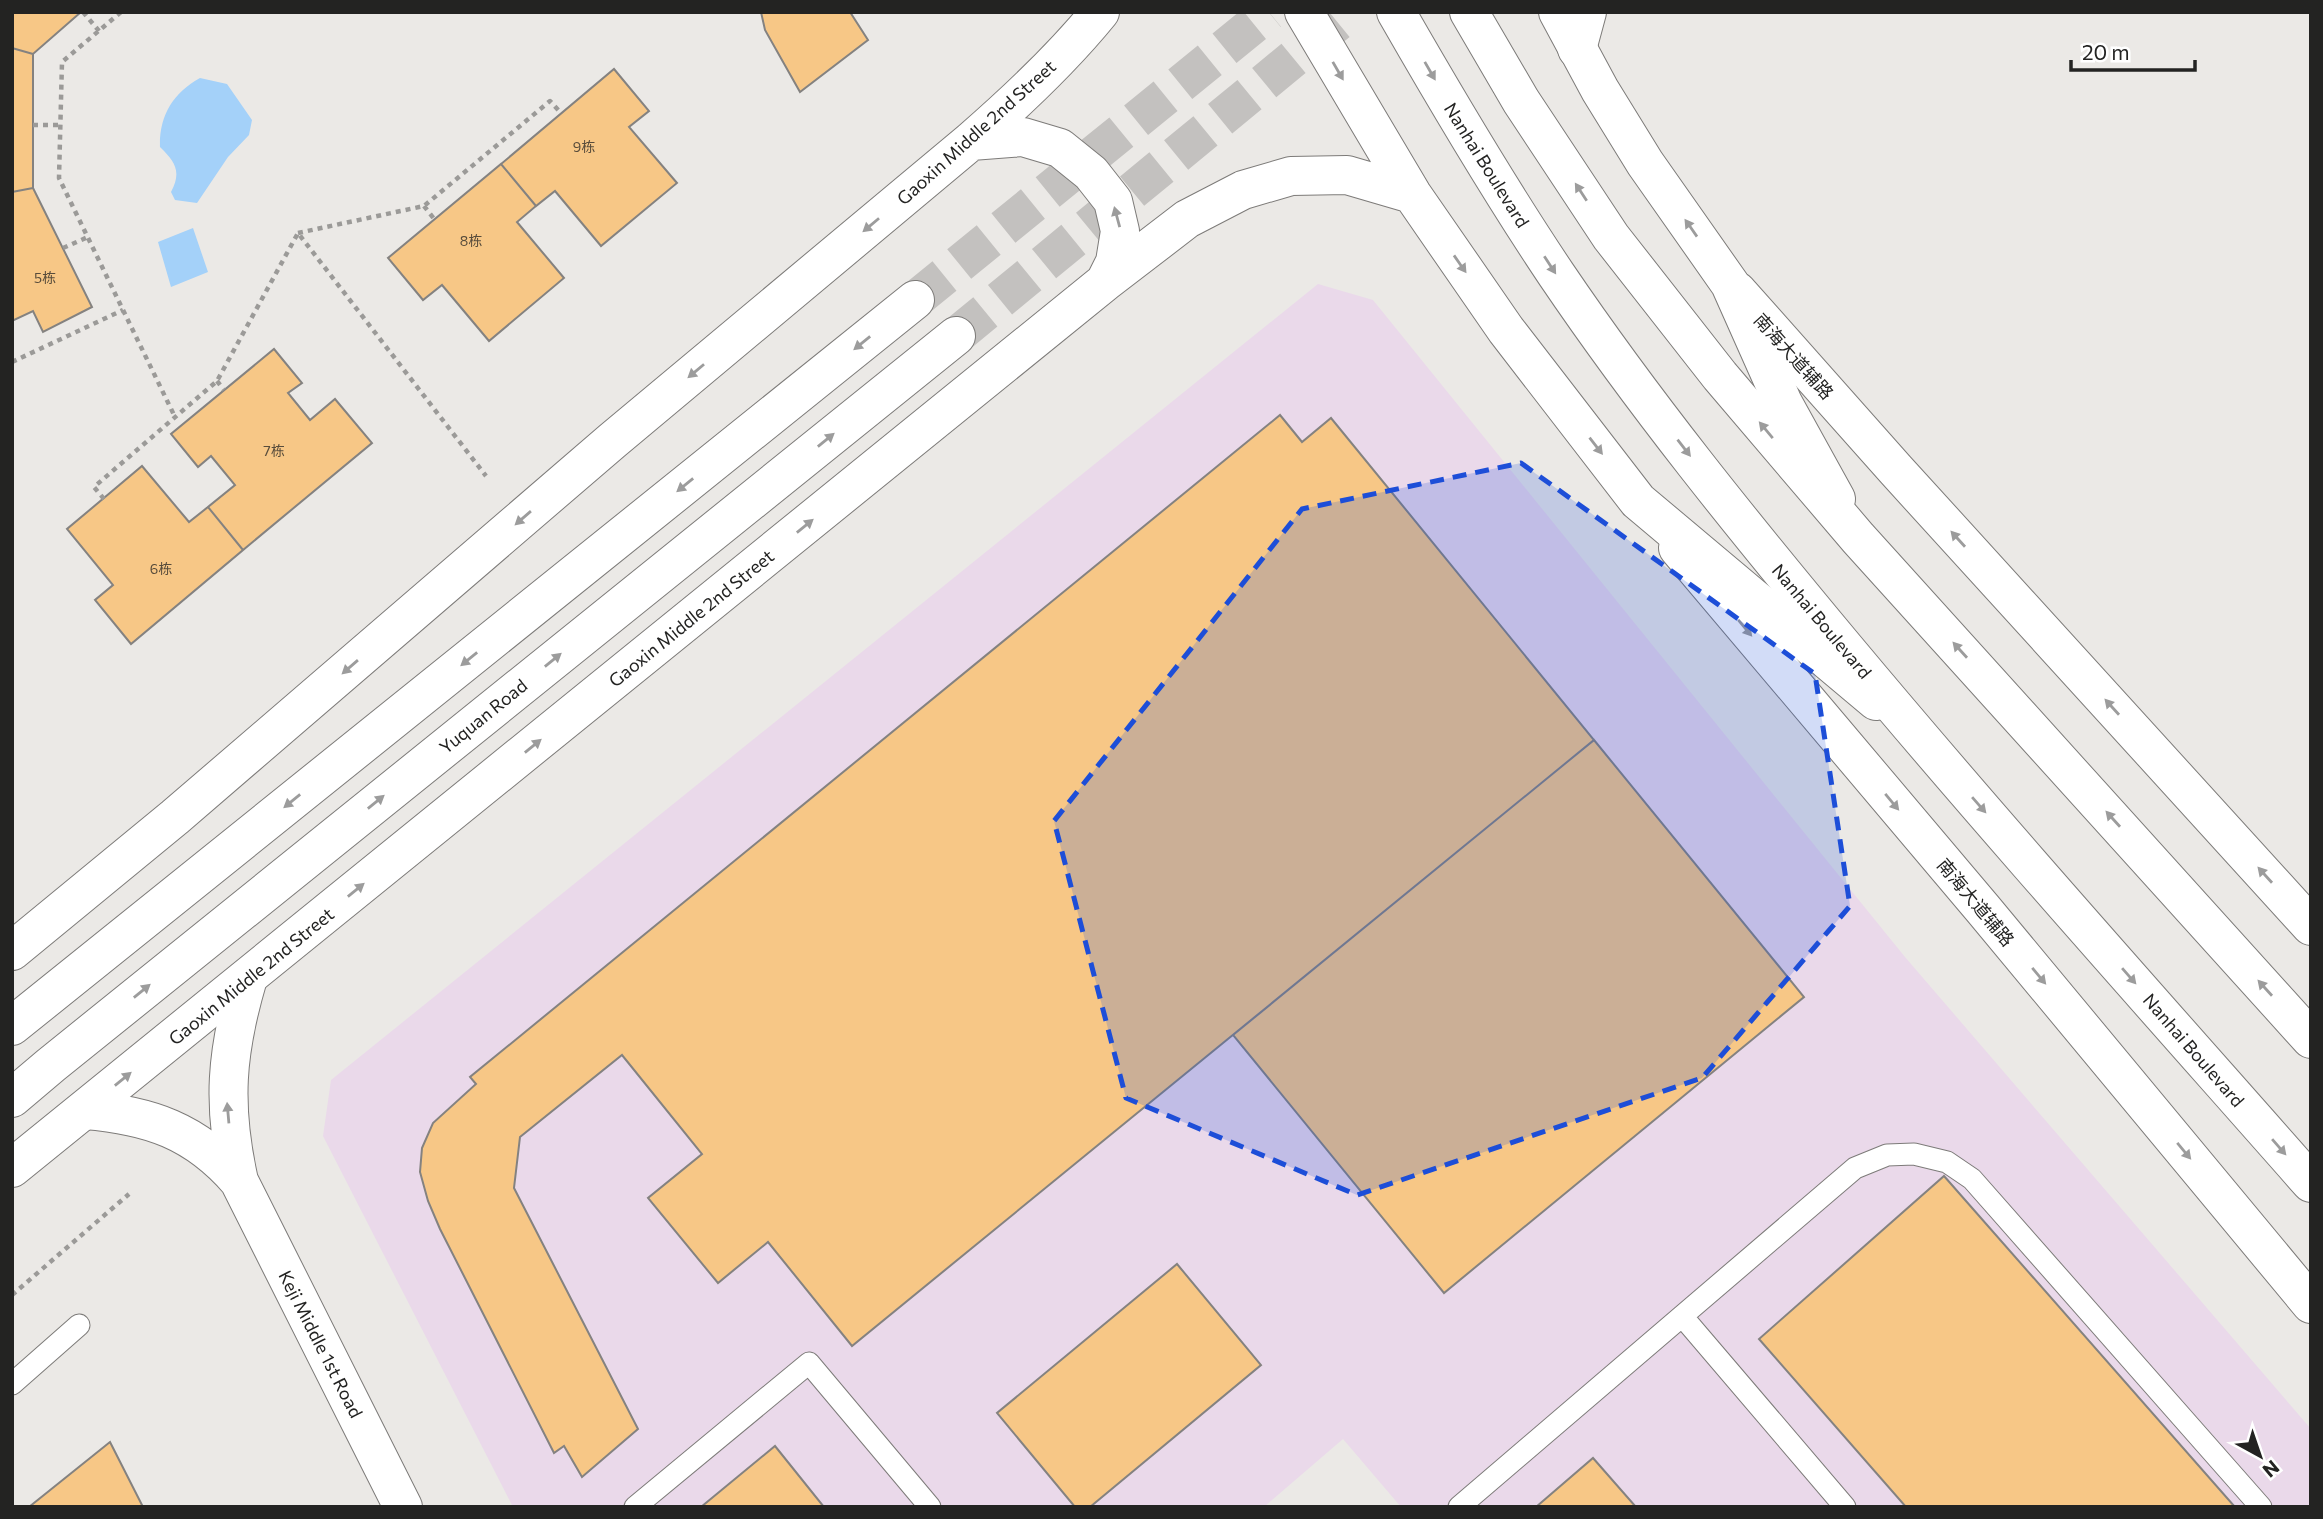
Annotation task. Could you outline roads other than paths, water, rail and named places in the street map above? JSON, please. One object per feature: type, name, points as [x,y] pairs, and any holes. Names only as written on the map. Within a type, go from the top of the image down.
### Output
[{"type":"main road","name":"Gaoxin Middle 2nd Street","points":[[12,951],[175,817],[602,450],[971,141],[1026,93],[1100,12]]},
{"type":"main road","points":[[1304,12],[1412,194],[1506,330],[1638,501],[1918,736]]},
{"type":"main road","name":"Nanhai Boulevard","points":[[1396,12],[1470,140],[1557,275],[1667,426],[1777,567],[1918,736],[2311,1183]]},
{"type":"main road","points":[[1469,12],[1521,101],[1611,237],[1720,376],[1858,538],[2311,1039]]},
{"type":"main road","points":[[1558,12],[1645,163],[1730,284],[1783,403],[1858,538]]},
{"type":"main road","points":[[1577,48],[1587,12]]},
{"type":"main road","points":[[971,141],[1023,136],[1060,148],[1091,173],[1113,201],[1120,231],[1115,262],[1105,282]]},
{"type":"main road","name":"Gaoxin Middle 2nd Street","points":[[12,1168],[1105,282],[1187,219],[1243,190],[1291,176],[1347,175],[1412,194]]},
{"type":"main road","name":"南海大道辅路","points":[[1730,284],[2311,926]]},
{"type":"main road","points":[[12,1026],[915,300]]},
{"type":"main road","name":"Yuquan Road","points":[[12,1098],[956,336]]},
{"type":"main road","name":"南海大道辅路","points":[[1638,501],[1974,898],[2311,1304]]},
{"type":"main road","name":"Keji Middle 1st Road","points":[[239,1181],[227,1102],[235,1022],[248,978]]},
{"type":"main road","name":"Keji Middle 1st Road","points":[[85,1110],[116,1113],[173,1129],[220,1160],[239,1181],[403,1507]]},
{"type":"lane","points":[[1459,1507],[1855,1167],[1887,1154],[1914,1154],[1947,1162],[1972,1179],[2261,1507]]},
{"type":"lane","points":[[1682,1316],[1845,1507]]},
{"type":"lane","points":[[12,1384],[79,1325]]},
{"type":"lane","points":[[635,1507],[809,1363],[930,1507]]},
{"type":"water","points":[[200,78],[227,84],[252,120],[249,135],[228,157],[197,203],[175,200],[171,192],[176,178],[175,167],[160,147],[160,136],[165,116],[175,98]]},
{"type":"water","points":[[193,228],[208,272],[171,287],[158,242]]},
{"type":"tunnel","points":[[915,300],[1269,12]]},
{"type":"tunnel","points":[[956,336],[1350,12]]}]
